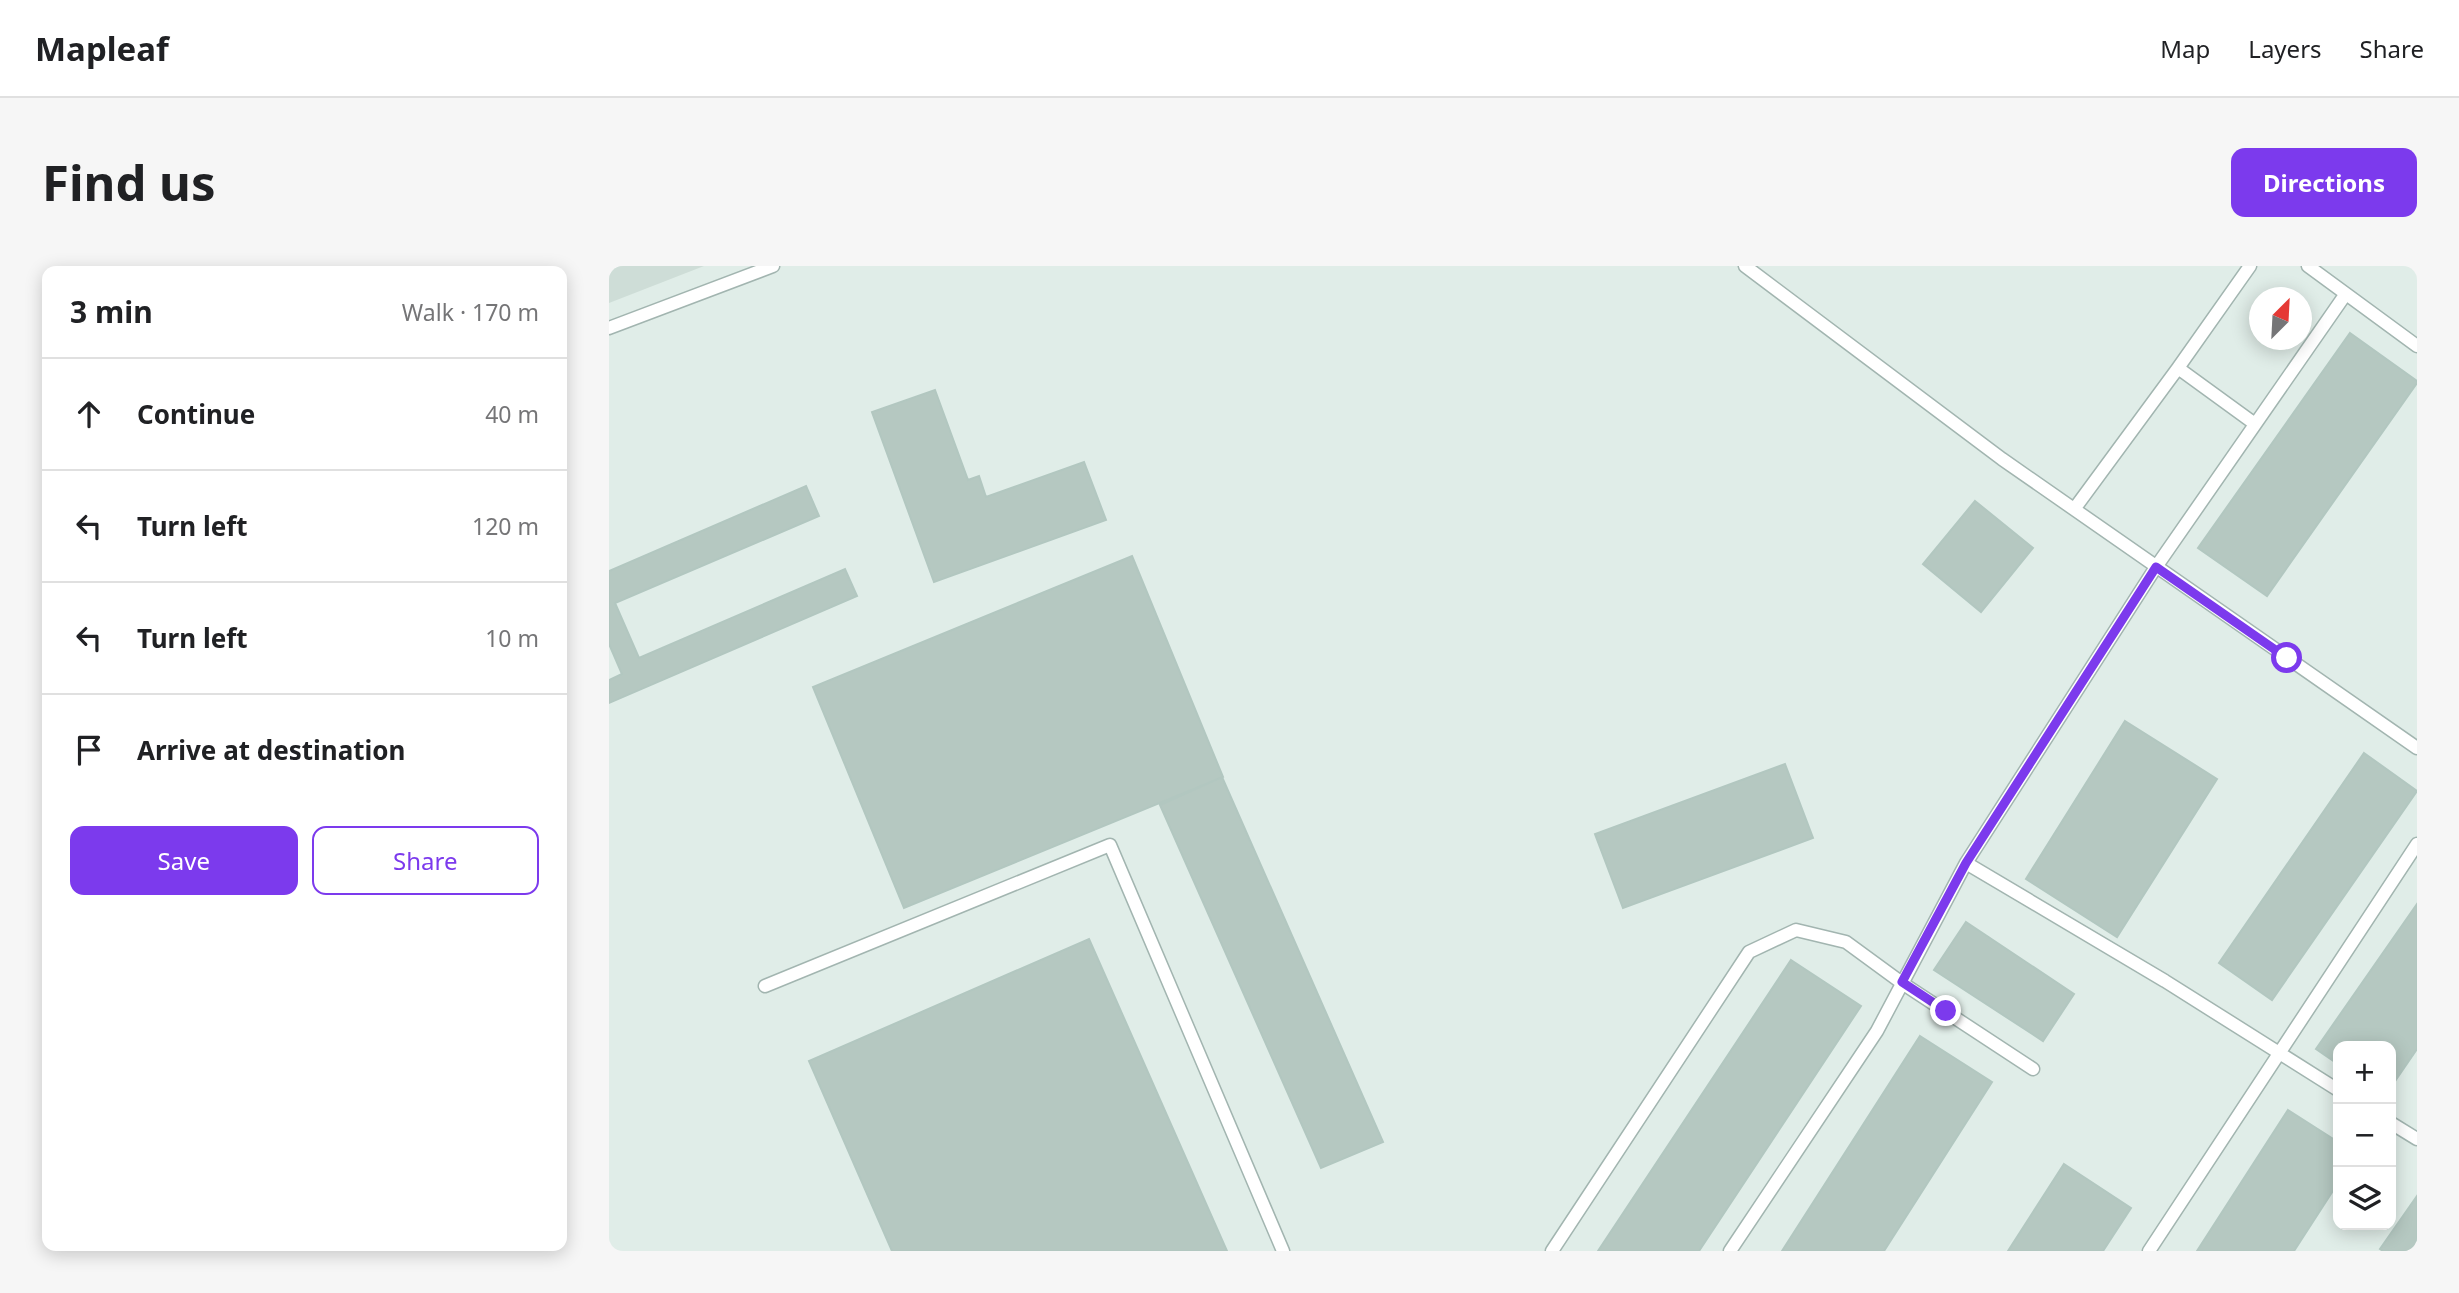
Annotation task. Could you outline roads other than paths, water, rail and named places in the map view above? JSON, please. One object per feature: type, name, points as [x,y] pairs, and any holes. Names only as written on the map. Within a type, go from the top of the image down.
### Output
[{"type":"lane","points":[[609,328],[773,266]]},
{"type":"lane","points":[[1745,266],[2003,459],[2417,748]]},
{"type":"lane","points":[[2074,508],[2250,266]]},
{"type":"lane","points":[[2308,266],[2417,346]]},
{"type":"lane","points":[[1730,1251],[1877,1031],[1966,863],[2156,567],[2345,295]]},
{"type":"lane","points":[[2178,368],[2255,424]]},
{"type":"lane","points":[[2149,1251],[2417,844]]},
{"type":"lane","points":[[765,986],[1109,845],[1283,1251]]},
{"type":"lane","points":[[1966,863],[2165,981],[2333,1087]]},
{"type":"lane","points":[[1552,1251],[1749,952],[1796,930],[1846,942],[2033,1069]]},
{"type":"lane","points":[[2396,1126],[2417,1139]]}]
